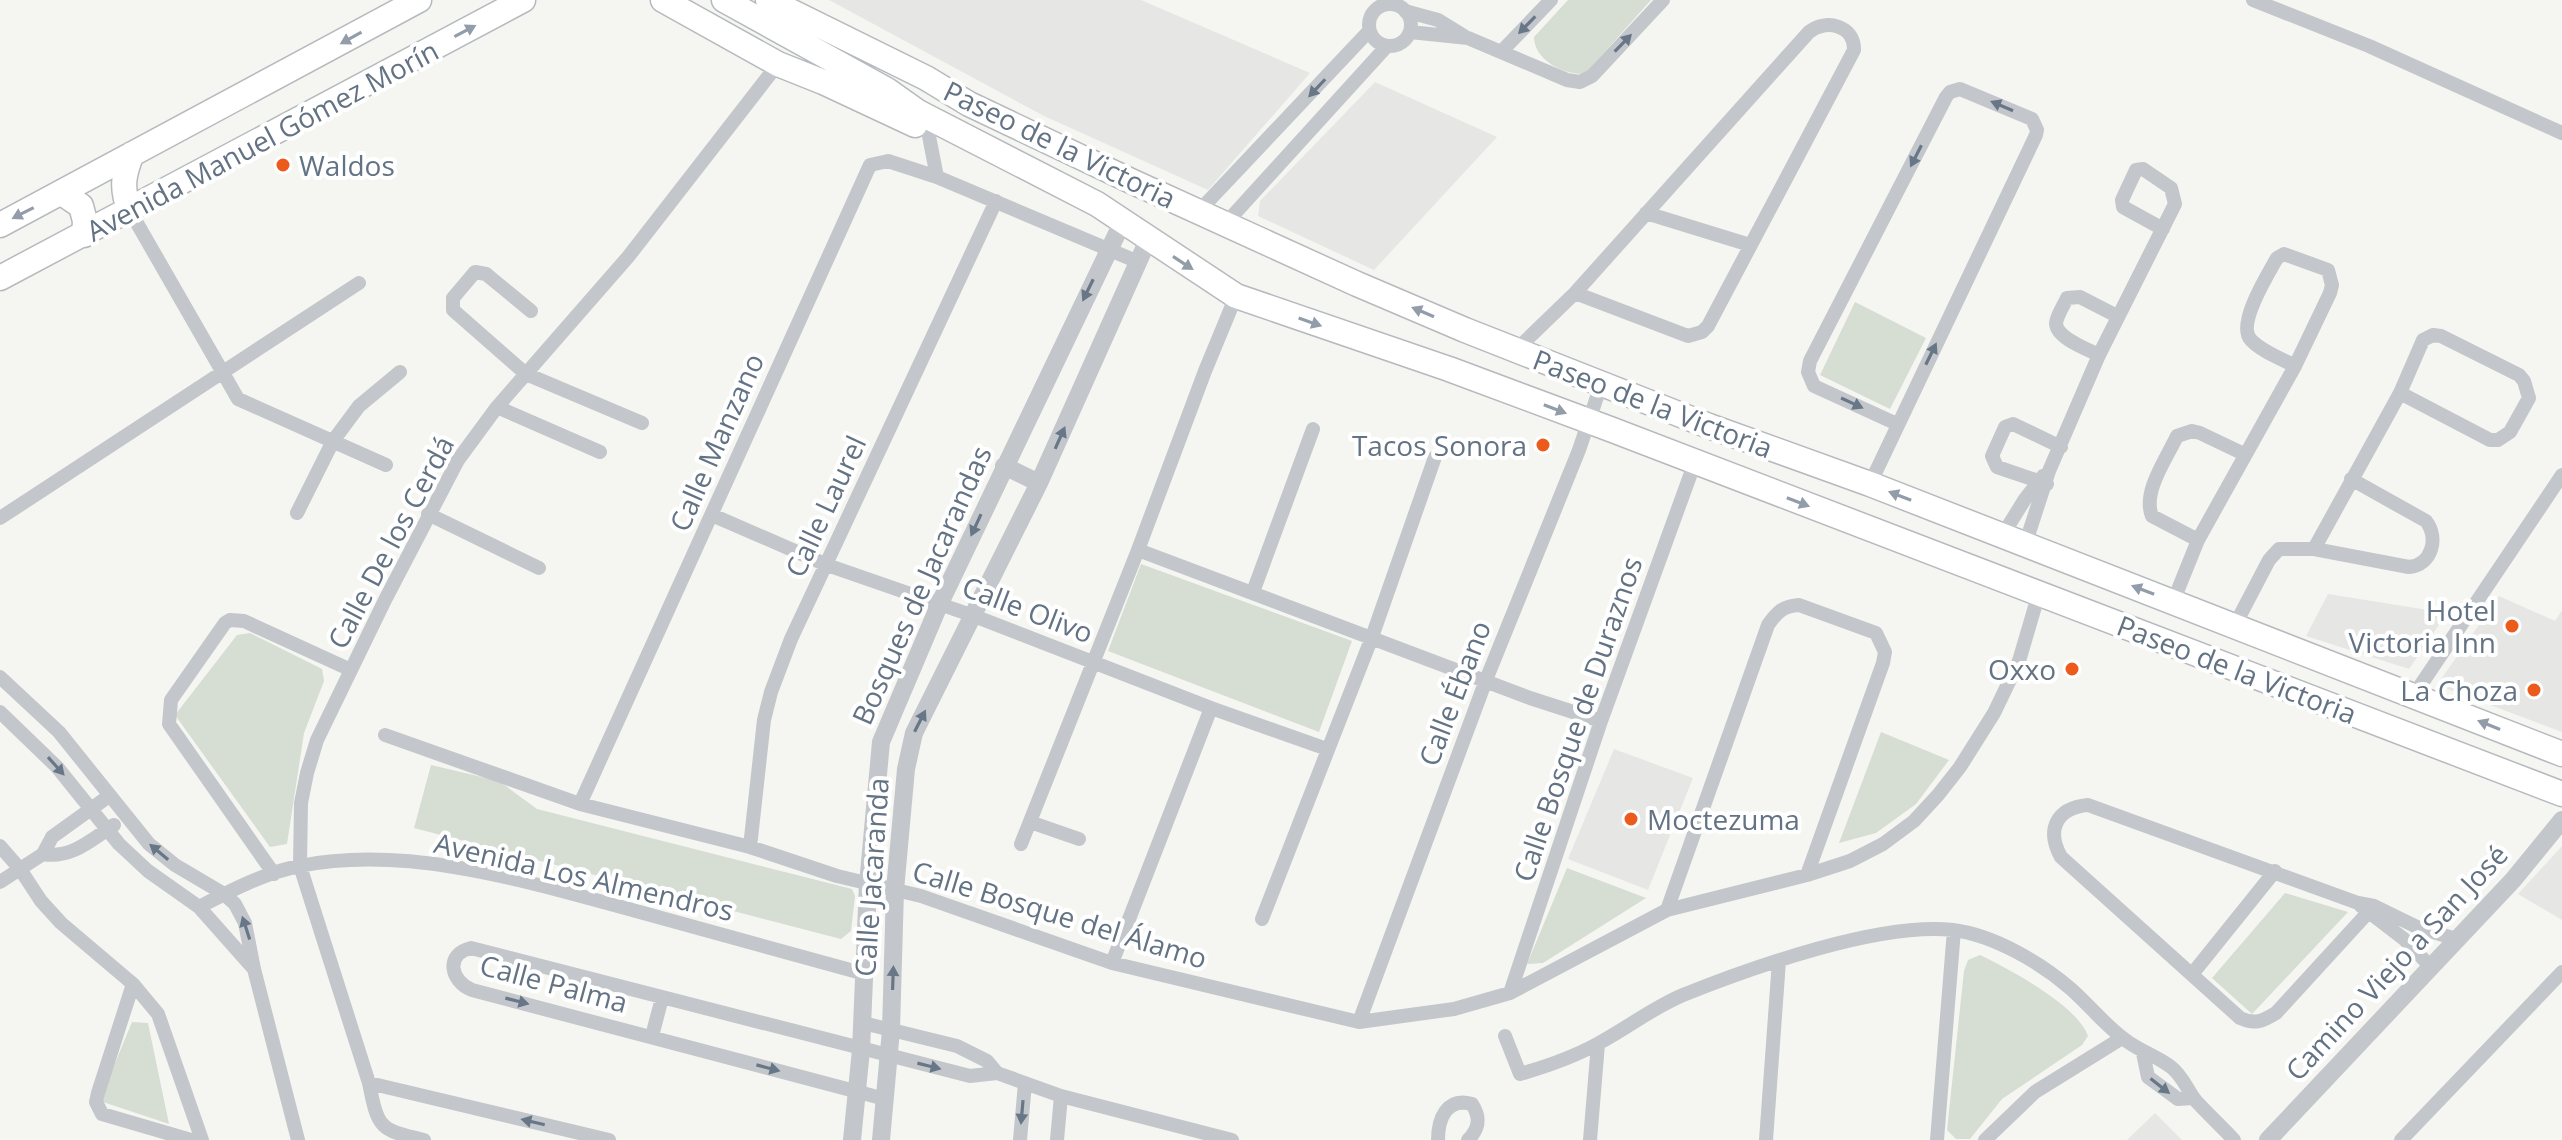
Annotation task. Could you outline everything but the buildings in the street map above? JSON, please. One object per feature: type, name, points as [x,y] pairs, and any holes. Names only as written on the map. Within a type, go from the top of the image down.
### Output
[{"type":"main road","name":"Avenida Manuel Gómez Morín","points":[[0,225],[419,0]]},
{"type":"main road","points":[[663,0],[778,64],[928,131],[1025,184],[1049,192],[1070,191]]},
{"type":"main road","points":[[696,0],[763,40],[817,66],[887,90],[915,91],[969,104]]},
{"type":"main road","points":[[724,0],[887,90]]},
{"type":"main road","name":"Paseo de la Victoria","points":[[768,0],[926,78],[969,104],[1357,284],[1465,330],[1601,385],[1870,484],[2235,625],[2562,754]]},
{"type":"main road","name":"Avenida Manuel Gómez Morín","points":[[0,278],[522,2]]},
{"type":"main road","name":"Paseo de la Victoria","points":[[887,90],[918,112],[1123,221],[1142,250],[1236,296],[1449,369],[2562,794]]},
{"type":"main road","points":[[130,211],[123,187],[125,170],[132,154]]},
{"type":"main road","points":[[62,193],[81,206],[85,221],[84,235]]},
{"type":"main road","points":[[1449,369],[1465,330]]},
{"type":"street","points":[[1502,51],[1551,0]]},
{"type":"street","points":[[1199,211],[1369,31],[1372,6],[1396,5],[1438,20],[1468,38],[1567,80],[1580,82],[1592,76],[1663,0]]},
{"type":"street","points":[[2253,0],[2369,46],[2562,133]]},
{"type":"street","points":[[1226,223],[1387,46],[1401,43],[1410,32],[1409,17],[1396,5]]},
{"type":"street","points":[[1515,351],[1575,293],[1809,32],[1828,24],[1854,37],[1854,50],[1708,326],[1696,335],[1688,336],[1575,293]]},
{"type":"street","points":[[1369,31],[1374,39],[1387,46]]},
{"type":"street","points":[[1410,32],[1468,38]]},
{"type":"street","name":"Calle De los Cerdá","points":[[424,1140],[392,1133],[375,1114],[369,1083],[300,866],[301,803],[317,740],[428,514],[458,460],[497,407],[628,257],[778,64]]},
{"type":"street","points":[[1870,484],[2036,135],[2032,119],[1960,89],[1946,97],[1810,361],[1808,372],[1814,386],[1897,424]]},
{"type":"street","points":[[928,131],[937,177]]},
{"type":"street","name":"Calle Manzano","points":[[580,804],[870,165],[888,161],[937,177],[1108,249],[1142,250]]},
{"type":"street","points":[[2002,536],[2045,478],[2117,316],[2163,229],[2175,204],[2171,188],[2143,169],[2133,172],[2122,200],[2123,207],[2163,229]]},
{"type":"street","name":"Calle Laurel","points":[[750,847],[764,720],[791,639],[996,201]]},
{"type":"street","points":[[130,211],[238,399],[386,465]]},
{"type":"street","points":[[1646,213],[1750,245]]},
{"type":"street","name":"Bosques de Jacarandas","points":[[852,1140],[863,1023],[868,884],[881,742],[940,603],[1123,221]]},
{"type":"street","name":"Calle Jacaranda","points":[[881,1140],[891,1030],[895,890],[909,750],[914,733],[1039,483],[1142,250]]},
{"type":"street","points":[[2173,602],[2198,540],[2295,366],[2332,285],[2328,270],[2284,254],[2277,258],[2247,317],[2246,333],[2251,341],[2295,366]]},
{"type":"street","points":[[531,311],[486,274],[475,272],[453,298],[453,310],[526,374],[642,423]]},
{"type":"street","points":[[0,518],[359,283]]},
{"type":"street","points":[[1021,844],[1236,296]]},
{"type":"street","points":[[2099,355],[2060,334],[2057,319],[2067,298],[2076,296],[2117,316]]},
{"type":"street","points":[[2314,549],[2400,393],[2423,340],[2437,335],[2519,375],[2528,388],[2529,398],[2510,432],[2504,437],[2490,440],[2400,393]]},
{"type":"street","points":[[297,513],[333,441],[359,406],[400,372]]},
{"type":"street","name":"Calle Ébano","points":[[1359,1022],[1486,680],[1601,385]]},
{"type":"street","points":[[497,407],[600,452]]},
{"type":"street","points":[[2045,478],[1994,464],[1992,456],[2005,427],[2017,425],[2061,447]]},
{"type":"street","points":[[1253,592],[1313,429]]},
{"type":"street","points":[[2198,540],[2152,516],[2150,510],[2149,498],[2177,436],[2192,431],[2200,433],[2244,454]]},
{"type":"street","points":[[1262,919],[1372,637],[1435,457]]},
{"type":"street","name":"Calle Bosque de Duraznos","points":[[1510,993],[1601,721],[1695,462]]},
{"type":"street","points":[[1004,466],[1039,483]]},
{"type":"street","points":[[2414,695],[2562,475]]},
{"type":"street","points":[[2025,545],[2045,478]]},
{"type":"street","points":[[2235,625],[2269,560],[2279,549],[2314,549],[2409,567],[2428,557],[2434,540],[2426,521],[2351,479]]},
{"type":"street","points":[[428,514],[539,568]]},
{"type":"street","name":"Calle Olivo","points":[[712,515],[827,565],[940,603],[1211,708],[1327,749]]},
{"type":"street","points":[[1138,550],[1601,721]]},
{"type":"street","name":"Calle Bosque del Álamo","points":[[385,735],[580,804],[750,847],[868,884],[921,896],[1112,963],[1359,1022],[1454,1009],[1510,993],[1667,910],[1807,875],[1850,861],[1883,844],[1914,821],[1938,795],[1994,713],[2019,661],[2039,593]]},
{"type":"street","points":[[1667,910],[1768,625],[1777,612],[1799,605],[1876,633],[1885,652],[1807,875]]},
{"type":"street","points":[[274,874],[169,724],[171,700],[230,620],[244,621],[351,670]]},
{"type":"street","points":[[0,677],[59,732],[149,844],[235,904],[245,923],[298,1140]]},
{"type":"street","points":[[1112,963],[1211,708]]},
{"type":"street","points":[[0,712],[57,767],[107,829],[148,871],[199,907],[254,969]]},
{"type":"street","points":[[0,882],[43,854],[52,837],[109,796]]},
{"type":"street","points":[[2366,907],[2276,1013],[2256,1023],[2240,1018],[2061,857],[2053,837],[2060,817],[2077,806],[2088,805],[2456,939]]},
{"type":"street","points":[[43,854],[57,856],[72,853],[125,817]]},
{"type":"street","name":"Camino Viejo a San José","points":[[2268,1140],[2513,880],[2562,820]]},
{"type":"street","points":[[1030,822],[1079,839]]},
{"type":"street","points":[[0,846],[61,923],[133,984],[158,1014],[202,1140]]},
{"type":"street","name":"Avenida Los Almendros","points":[[199,907],[224,894],[300,866],[364,859],[455,868],[575,895],[865,974]]},
{"type":"street","points":[[2193,973],[2275,871]]},
{"type":"street","points":[[2366,907],[2430,966]]},
{"type":"street","points":[[1937,1140],[1954,930]]},
{"type":"street","points":[[1505,1036],[1520,1074],[1560,1063],[1680,996],[1779,961],[1857,940],[1904,932],[1954,930],[1996,943],[2032,960],[2070,988],[2122,1038],[2172,1068],[2185,1082],[2193,1098],[2234,1140]]},
{"type":"street","name":"Calle Palma","points":[[885,1099],[472,990],[458,982],[454,968],[460,952],[471,948],[970,1076],[997,1073]]},
{"type":"street","points":[[1766,1140],[1779,961]]},
{"type":"street","points":[[2401,1140],[2562,972]]},
{"type":"street","points":[[133,984],[98,1093],[98,1109],[102,1114],[191,1140]]},
{"type":"street","points":[[652,1036],[662,998]]},
{"type":"street","points":[[863,1023],[957,1046],[987,1061],[997,1073],[1061,1096],[1208,1138],[1232,1140]]},
{"type":"street","points":[[1985,1140],[2035,1092],[2122,1038]]},
{"type":"street","points":[[1590,1140],[1598,1044]]},
{"type":"street","points":[[2143,1053],[2148,1077],[2178,1099],[2193,1098]]},
{"type":"street","points":[[369,1083],[604,1139]]},
{"type":"street","points":[[1020,1140],[1025,1083]]},
{"type":"street","points":[[1057,1140],[1061,1096]]},
{"type":"street","points":[[1438,1140],[1444,1112],[1452,1104],[1460,1102],[1472,1104],[1478,1120],[1468,1140]]},
{"type":"shaded area","points":[[829,0],[1141,0],[1310,73],[1208,190],[1044,116]]},
{"type":"shaded area","points":[[1568,0],[1651,0],[1585,74],[1577,74],[1560,69],[1545,59],[1535,45],[1534,37]]},
{"type":"shaded area","points":[[1375,82],[1497,137],[1374,270],[1258,216],[1260,201]]},
{"type":"shaded area","points":[[1855,302],[1926,338],[1890,409],[1820,375]]},
{"type":"shaded area","points":[[1141,564],[1352,641],[1319,732],[1108,651]]},
{"type":"shaded area","points":[[2328,594],[2447,613],[2409,669],[2306,636]]},
{"type":"shaded area","points":[[2499,596],[2555,621],[2562,610],[2562,732],[2437,685]]},
{"type":"shaded area","points":[[250,633],[322,669],[324,681],[304,733],[287,844],[270,847],[175,715],[237,635]]},
{"type":"shaded area","points":[[1881,732],[1949,760],[1916,804],[1876,833],[1839,843]]},
{"type":"shaded area","name":"Moctezuma","points":[[1614,749],[1693,778],[1648,890],[1568,859]]},
{"type":"shaded area","points":[[431,765],[499,781],[537,809],[852,889],[855,896],[851,931],[841,939],[414,828]]},
{"type":"shaded area","points":[[2562,846],[2562,920],[2518,894]]},
{"type":"shaded area","points":[[1567,868],[1646,898],[1543,963],[1527,964]]},
{"type":"shaded area","points":[[2285,893],[2348,912],[2252,1014],[2212,978]]},
{"type":"shaded area","points":[[1980,955],[2057,1000],[2071,1012],[2088,1036],[2082,1045],[2002,1099],[1970,1139],[1956,1139],[1947,1130],[1964,971],[1968,960]]},
{"type":"shaded area","points":[[132,1022],[148,1023],[169,1124],[103,1102],[106,1085]]},
{"type":"shaded area","points":[[2155,1113],[2182,1140],[2127,1140]]},
{"type":"place","name":"Waldos","points":[[283,165]]},
{"type":"place","name":"Tacos Sonora","points":[[1543,445]]},
{"type":"place","name":"Hotel Victoria Inn","points":[[2512,626]]},
{"type":"place","name":"Oxxo","points":[[2072,669]]},
{"type":"place","name":"La Choza","points":[[2534,690]]},
{"type":"place","name":"Moctezuma","points":[[1631,819]]}]
